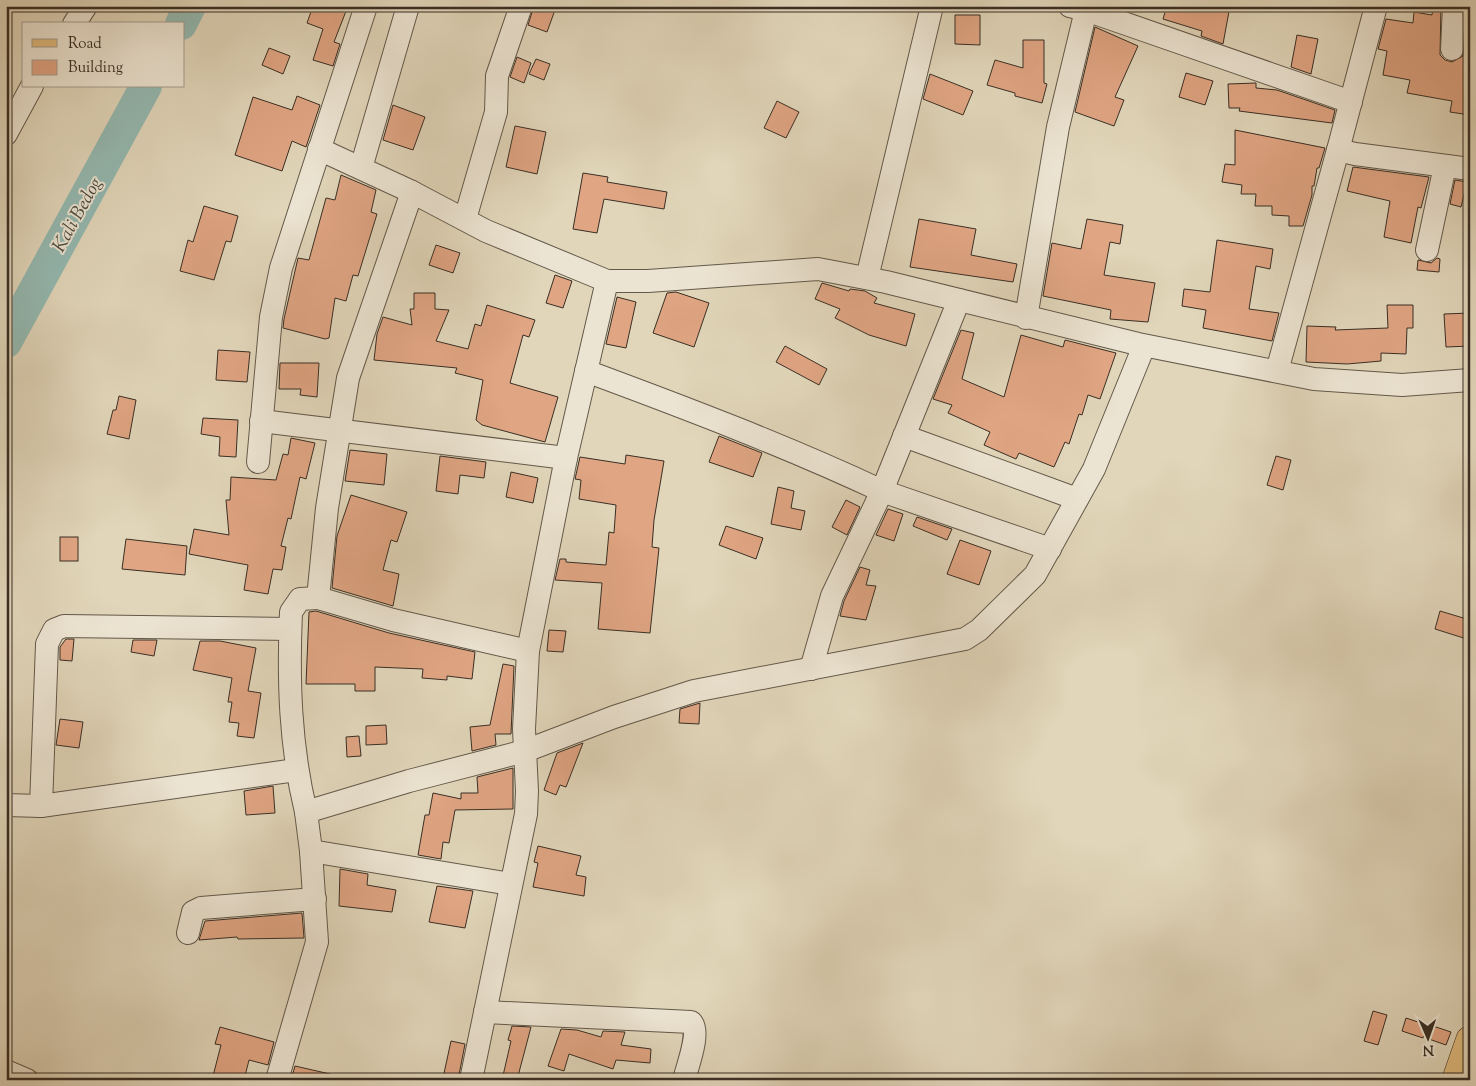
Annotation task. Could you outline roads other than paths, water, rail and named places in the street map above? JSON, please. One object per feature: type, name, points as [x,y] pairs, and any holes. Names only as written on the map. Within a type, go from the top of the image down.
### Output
[{"type":"main road","points":[[1456,1080],[1470,1040]]},
{"type":"street","points":[[75,22],[86,6]]},
{"type":"street","points":[[258,462],[260,421],[271,317],[281,268],[366,6]]},
{"type":"street","points":[[361,168],[408,6]]},
{"type":"street","points":[[466,219],[496,112],[497,76],[521,6]]},
{"type":"street","points":[[867,278],[932,6]]},
{"type":"street","points":[[1277,371],[1376,6]]},
{"type":"street","points":[[1452,49],[1454,6]]},
{"type":"street","points":[[1026,318],[1058,127],[1081,7],[1351,102]]},
{"type":"street","points":[[7,131],[31,88]]},
{"type":"street","points":[[319,149],[412,192],[486,230],[607,281],[648,281],[818,269],[867,278],[1144,346],[1314,379],[1402,385],[1470,380]]},
{"type":"street","points":[[1338,150],[1354,154],[1470,169]]},
{"type":"street","points":[[1428,250],[1445,166]]},
{"type":"street","points":[[318,598],[327,508],[348,378],[412,192]]},
{"type":"street","points":[[471,1080],[526,814],[527,791],[524,751],[528,651],[566,458],[607,281]]},
{"type":"street","points":[[811,668],[832,596],[882,490],[959,300]]},
{"type":"street","points":[[306,812],[409,781],[524,751],[614,717],[694,691],[965,639],[979,630],[1035,575],[1094,469],[1144,346]]},
{"type":"street","points":[[586,371],[718,420],[826,464],[882,490],[1050,548]]},
{"type":"street","points":[[260,421],[566,458]]},
{"type":"street","points":[[904,436],[1077,499]]},
{"type":"street","points":[[277,1080],[316,949],[315,899],[311,851],[306,812],[296,770],[290,717],[290,629],[291,612],[296,602],[300,599],[318,598],[393,620],[528,651]]},
{"type":"street","points":[[41,806],[47,644],[54,630],[64,626],[290,629]]},
{"type":"street","points":[[6,805],[41,806],[296,770]]},
{"type":"street","points":[[311,851],[510,884]]},
{"type":"street","points":[[188,933],[193,912],[201,908],[315,899]]},
{"type":"street","points":[[485,1012],[690,1022],[695,1031],[694,1041],[684,1080]]},
{"type":"street","points":[[6,1071],[27,1080]]},
{"type":"waterway","name":"Kali Bedog","points":[[182,22],[190,6]]},
{"type":"waterway","name":"Kali Bedog","points":[[6,342],[145,88]]}]
